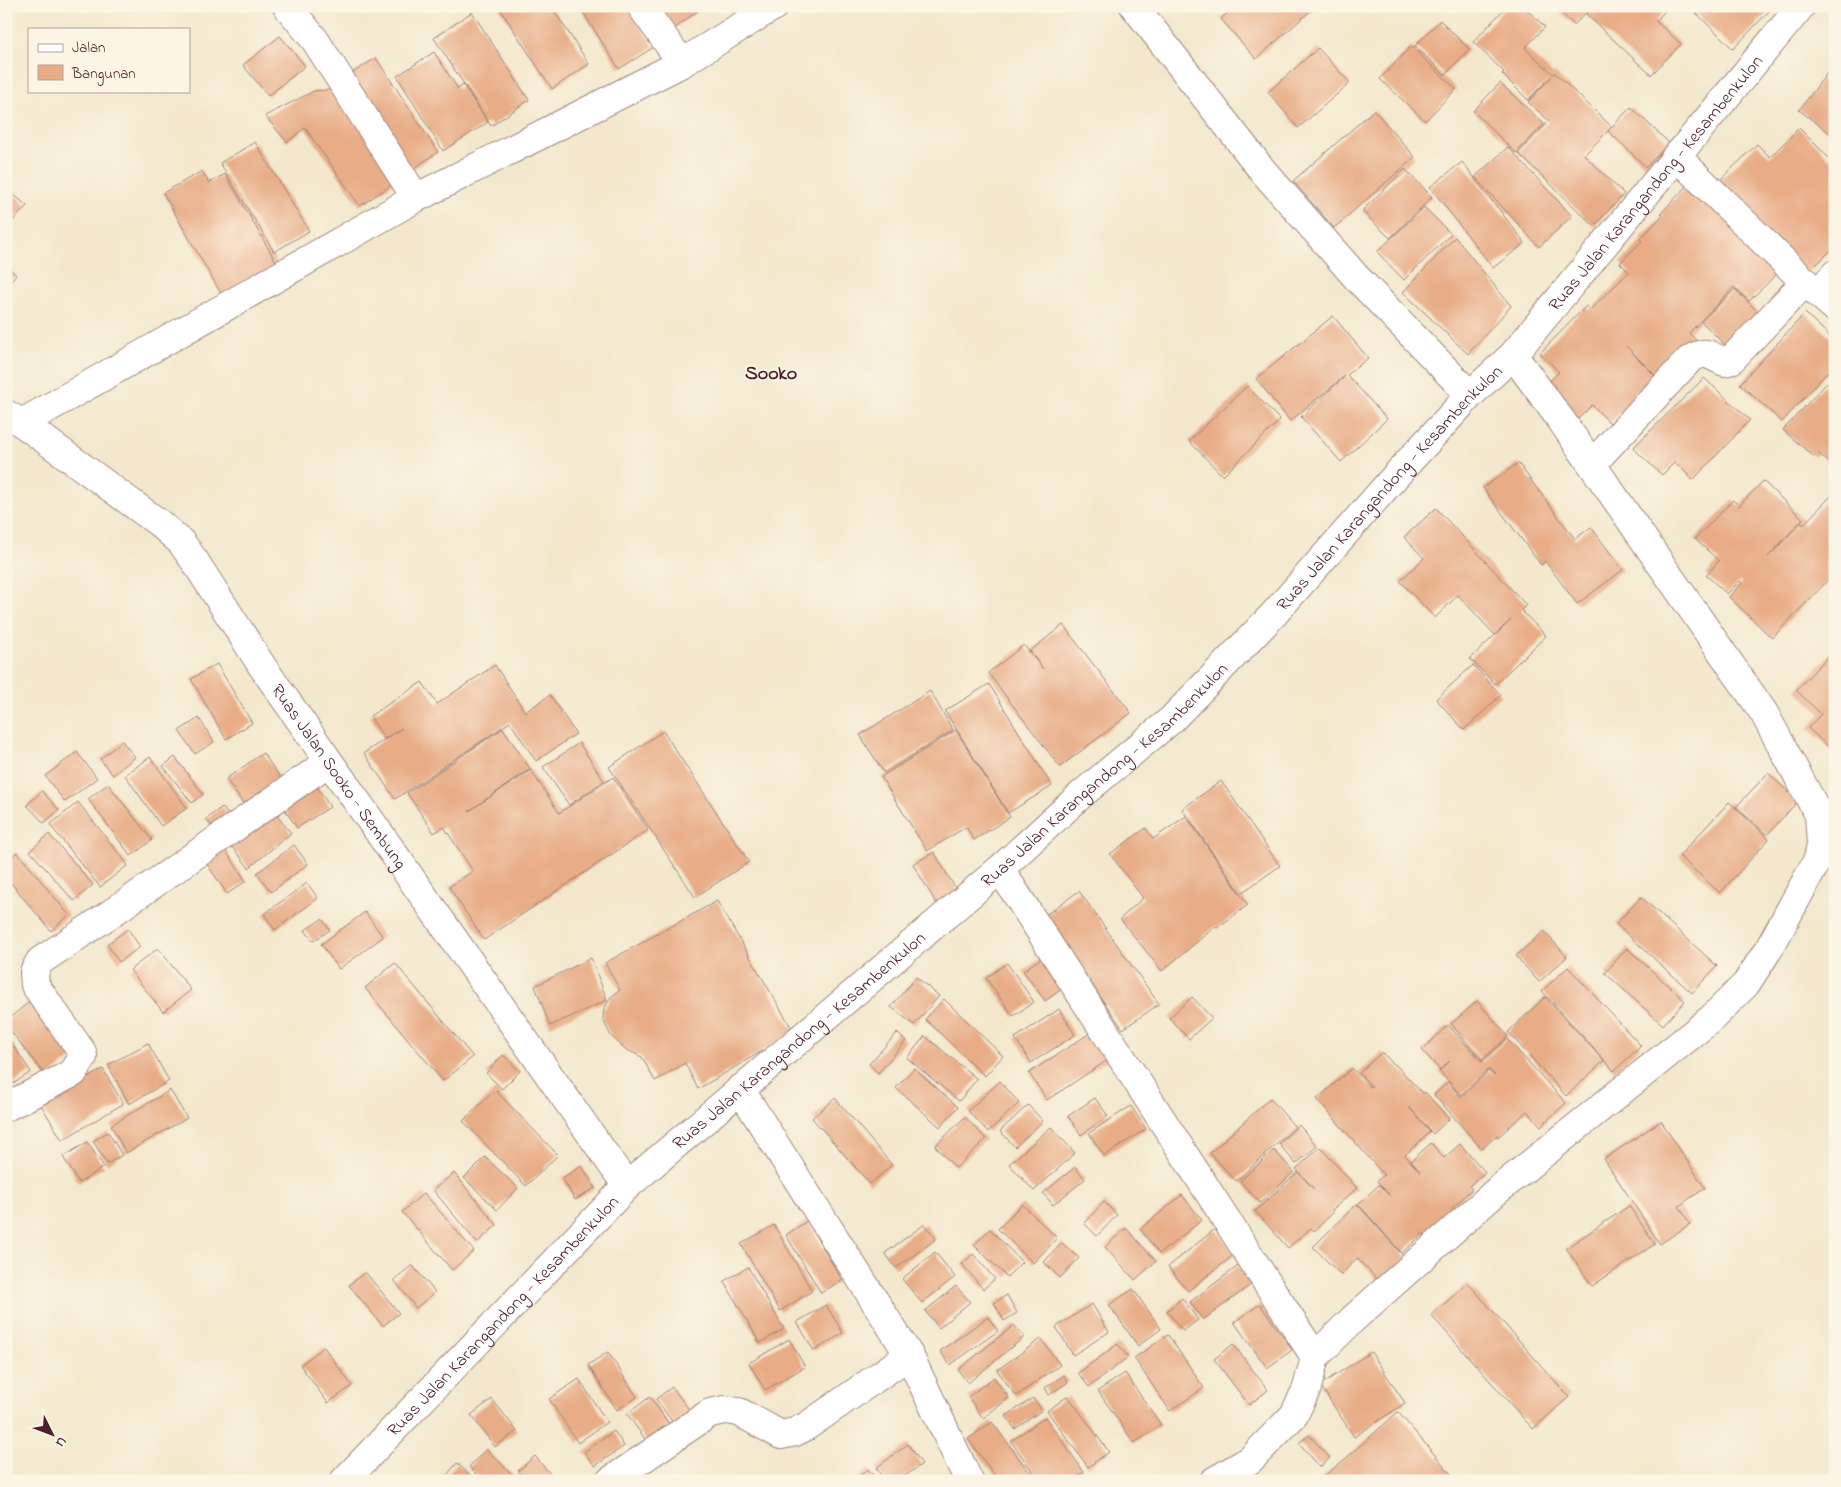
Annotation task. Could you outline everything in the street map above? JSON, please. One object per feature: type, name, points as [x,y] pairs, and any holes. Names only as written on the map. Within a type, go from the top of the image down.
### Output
[{"type":"street","points":[[287,6],[314,40],[416,198]]},
{"type":"street","points":[[641,6],[682,62]]},
{"type":"street","points":[[14,419],[416,198],[682,62],[774,6]]},
{"type":"street","points":[[1134,6],[1269,178],[1357,278],[1470,395]]},
{"type":"street","name":"Ruas Jalan Karangandong - Kesambenkulon","points":[[355,1477],[627,1186],[1000,869],[1082,794],[1171,720],[1273,615],[1399,472],[1470,395],[1513,355],[1801,6]]},
{"type":"street","points":[[1592,464],[1689,360],[1698,354],[1706,352],[1725,362],[1731,360],[1823,290],[1676,156]]},
{"type":"street","points":[[1214,1481],[1250,1460],[1294,1415],[1307,1388],[1315,1357],[1353,1320],[1498,1190],[1711,1019],[1746,984],[1770,948],[1818,859],[1827,813],[1764,713],[1592,464],[1513,355]]},
{"type":"street","name":"Ruas Jalan Sooko - Sembung","points":[[14,419],[159,523],[181,542],[262,666],[627,1186]]},
{"type":"street","points":[[6,1107],[73,1073],[83,1057],[82,1052],[35,985],[34,972],[40,962],[114,913],[211,842],[329,762]]},
{"type":"street","points":[[1000,869],[1315,1357]]},
{"type":"street","points":[[740,1089],[909,1355],[969,1481]]},
{"type":"street","points":[[610,1481],[710,1413],[725,1410],[739,1412],[781,1435],[795,1432],[807,1426],[909,1355]]},
{"type":"building","points":[[498,6],[551,6],[589,64],[552,89]]},
{"type":"building","points":[[579,6],[627,6],[654,47],[619,69]]},
{"type":"building","points":[[658,6],[704,6],[674,29]]},
{"type":"building","points":[[1235,6],[1316,6],[1256,59],[1221,19]]},
{"type":"building","points":[[1507,6],[1523,6],[1545,27],[1525,48],[1553,74],[1555,73],[1612,127],[1584,155],[1624,194],[1594,226],[1518,153],[1549,121],[1528,102],[1552,76],[1528,100],[1502,74],[1504,72],[1473,42]]},
{"type":"building","points":[[1554,6],[1592,6],[1574,25]]},
{"type":"building","points":[[1593,6],[1669,6],[1656,21],[1681,44],[1651,75],[1586,14]]},
{"type":"building","points":[[1689,6],[1766,6],[1770,10],[1733,49]]},
{"type":"building","points":[[472,12],[529,100],[491,126],[434,38]]},
{"type":"building","points":[[1440,20],[1469,49],[1445,75],[1415,46]]},
{"type":"building","points":[[280,36],[305,66],[268,96],[243,65]]},
{"type":"building","points":[[1411,46],[1456,89],[1425,121],[1380,79]]},
{"type":"building","points":[[1318,48],[1350,83],[1298,128],[1268,92]]},
{"type":"building","points":[[434,52],[458,89],[463,85],[488,122],[443,151],[397,76]]},
{"type":"building","points":[[376,58],[438,152],[407,173],[345,78]]},
{"type":"building","points":[[1835,63],[1835,137],[1799,110]]},
{"type":"building","points":[[1500,83],[1544,124],[1516,153],[1473,111]]},
{"type":"building","points":[[341,89],[400,179],[360,206],[305,128],[287,142],[265,116],[314,91]]},
{"type":"building","points":[[1631,107],[1669,143],[1646,167],[1608,131]]},
{"type":"building","points":[[1374,110],[1415,157],[1334,228],[1293,181]]},
{"type":"building","points":[[1799,128],[1835,164],[1835,246],[1807,274],[1714,186],[1757,144],[1770,157]]},
{"type":"building","points":[[255,142],[309,231],[274,252],[220,163]]},
{"type":"building","points":[[1508,147],[1572,216],[1539,247],[1475,177]]},
{"type":"building","points":[[1462,162],[1525,243],[1493,268],[1430,187]]},
{"type":"building","points":[[1405,169],[1432,197],[1390,238],[1362,211]]},
{"type":"building","points":[[202,171],[209,183],[225,174],[278,265],[223,297],[163,193]]},
{"type":"building","points":[[1691,182],[1780,271],[1749,301],[1734,287],[1689,333],[1698,342],[1660,380],[1626,346],[1656,377],[1610,423],[1592,405],[1577,420],[1544,386],[1559,372],[1540,353],[1586,306],[1590,310],[1629,272],[1620,263],[1642,241],[1640,239],[1663,215],[1661,213]]},
{"type":"building","points":[[6,188],[27,206],[6,228]]},
{"type":"building","points":[[1424,207],[1451,234],[1404,280],[1377,252]]},
{"type":"building","points":[[1455,237],[1511,306],[1468,354],[1403,292]]},
{"type":"building","points":[[6,266],[16,275],[6,286]]},
{"type":"building","points":[[1735,289],[1760,314],[1727,347],[1701,321]]},
{"type":"building","points":[[1805,313],[1835,341],[1835,364],[1782,422],[1740,384]]},
{"type":"building","points":[[1333,316],[1368,358],[1347,375],[1387,419],[1341,462],[1301,417],[1345,376],[1290,421],[1256,379]]},
{"type":"building","points":[[1835,374],[1834,467],[1818,453],[1814,457],[1783,430]]},
{"type":"building","points":[[1704,378],[1750,420],[1693,480],[1675,462],[1662,475],[1633,448]]},
{"type":"building","points":[[1247,386],[1280,420],[1223,476],[1189,441]]},
{"type":"building","points":[[1518,463],[1575,539],[1591,527],[1623,570],[1577,604],[1545,561],[1541,565],[1483,488]]},
{"type":"building","points":[[1763,481],[1803,519],[1768,557],[1801,522],[1803,525],[1835,494],[1835,546],[1830,551],[1835,555],[1835,573],[1772,638],[1729,597],[1742,583],[1740,581],[1727,594],[1706,575],[1719,561],[1695,539],[1733,500],[1739,506]]},
{"type":"building","points":[[1436,508],[1526,605],[1521,610],[1546,636],[1495,684],[1470,659],[1511,620],[1495,635],[1458,595],[1435,618],[1400,581],[1424,558],[1404,537]]},
{"type":"building","points":[[1063,625],[1131,713],[1060,767],[988,673],[1024,645],[1043,669],[1030,651]]},
{"type":"building","points":[[1835,649],[1835,753],[1808,728],[1821,714],[1796,690]]},
{"type":"building","points":[[217,664],[252,723],[226,739],[191,679]]},
{"type":"building","points":[[495,665],[525,712],[550,695],[576,734],[536,761],[510,722],[395,799],[364,753],[402,728],[384,739],[370,716],[422,682],[437,704]]},
{"type":"building","points":[[1473,665],[1501,695],[1464,730],[1436,699]]},
{"type":"building","points":[[989,684],[1052,786],[1008,813],[945,711]]},
{"type":"building","points":[[930,691],[953,730],[884,773],[860,735]]},
{"type":"building","points":[[199,718],[214,742],[195,754],[179,731]]},
{"type":"building","points":[[503,728],[530,769],[469,811],[531,770],[559,813],[613,777],[648,830],[484,940],[449,887],[473,871],[444,827],[434,833],[407,793]]},
{"type":"building","points":[[956,730],[1010,817],[974,840],[966,827],[927,851],[881,777]]},
{"type":"building","points":[[663,731],[749,862],[695,897],[609,767]]},
{"type":"building","points":[[122,741],[135,757],[113,775],[100,759]]},
{"type":"building","points":[[579,743],[604,781],[569,805],[543,767]]},
{"type":"building","points":[[77,752],[97,778],[65,802],[45,776]]},
{"type":"building","points":[[263,753],[282,780],[245,806],[226,779]]},
{"type":"building","points":[[150,757],[187,808],[161,826],[125,775]]},
{"type":"building","points":[[175,757],[203,794],[192,803],[163,766]]},
{"type":"building","points":[[1768,773],[1798,801],[1767,835],[1736,807]]},
{"type":"building","points":[[1221,781],[1280,866],[1241,893],[1182,809]]},
{"type":"building","points":[[315,783],[330,807],[297,828],[282,805]]},
{"type":"building","points":[[108,784],[152,840],[131,856],[88,799]]},
{"type":"building","points":[[42,791],[59,810],[44,823],[27,805]]},
{"type":"building","points":[[78,802],[128,865],[100,887],[50,825]]},
{"type":"building","points":[[1729,802],[1769,839],[1720,893],[1679,856]]},
{"type":"building","points":[[222,807],[234,822],[218,834],[206,819]]},
{"type":"building","points":[[272,810],[291,833],[249,868],[230,844]]},
{"type":"building","points":[[1186,816],[1248,905],[1217,928],[1216,926],[1162,971],[1120,919],[1143,898],[1110,854],[1146,828],[1153,839]]},
{"type":"building","points":[[49,834],[93,885],[74,901],[30,851]]},
{"type":"building","points":[[222,845],[246,881],[227,894],[203,858]]},
{"type":"building","points":[[294,845],[308,864],[271,892],[257,873]]},
{"type":"building","points":[[17,852],[69,915],[51,931],[6,877],[6,861]]},
{"type":"building","points":[[934,852],[957,891],[936,903],[913,864]]},
{"type":"building","points":[[307,883],[318,898],[275,930],[264,914]]},
{"type":"building","points":[[1079,891],[1159,1004],[1123,1029],[1044,916]]},
{"type":"building","points":[[1641,897],[1717,966],[1692,993],[1616,924]]},
{"type":"building","points":[[717,901],[794,1032],[698,1089],[685,1063],[655,1081],[642,1057],[625,1049],[611,1036],[603,1020],[604,1009],[611,997],[620,990],[605,963]]},
{"type":"building","points":[[365,912],[383,937],[339,969],[321,944]]},
{"type":"building","points":[[322,919],[330,930],[313,941],[305,930]]},
{"type":"building","points":[[128,929],[140,947],[119,962],[107,944]]},
{"type":"building","points":[[1544,931],[1567,957],[1539,982],[1516,956]]},
{"type":"building","points":[[158,948],[191,990],[163,1012],[130,970]]},
{"type":"building","points":[[1627,948],[1685,1001],[1663,1025],[1605,973]]},
{"type":"building","points":[[591,958],[607,1000],[550,1026],[535,986]]},
{"type":"building","points":[[1041,958],[1063,988],[1045,1001],[1023,971]]},
{"type":"building","points":[[395,963],[473,1057],[443,1081],[365,988]]},
{"type":"building","points":[[1007,963],[1034,1002],[1013,1016],[986,978]]},
{"type":"building","points":[[1568,967],[1641,1046],[1614,1071],[1542,991]]},
{"type":"building","points":[[916,977],[939,996],[914,1025],[891,1007]]},
{"type":"building","points":[[1192,997],[1212,1018],[1189,1039],[1169,1018]]},
{"type":"building","points":[[1545,997],[1604,1061],[1566,1096],[1508,1032]]},
{"type":"building","points":[[944,999],[1003,1056],[985,1076],[925,1019]]},
{"type":"building","points":[[30,1001],[73,1057],[47,1078],[6,1025],[6,1021]]},
{"type":"building","points":[[1477,1001],[1508,1036],[1482,1060],[1451,1024]]},
{"type":"building","points":[[1059,1009],[1075,1035],[1031,1063],[1015,1038]]},
{"type":"building","points":[[1448,1025],[1482,1062],[1507,1039],[1566,1103],[1541,1126],[1527,1111],[1482,1149],[1434,1095],[1448,1082],[1461,1097],[1489,1071],[1495,1076],[1489,1069],[1461,1095],[1439,1071],[1450,1061],[1440,1070],[1422,1050]]},
{"type":"building","points":[[897,1033],[906,1041],[878,1073],[869,1064]]},
{"type":"building","points":[[1090,1033],[1108,1060],[1047,1100],[1029,1073]]},
{"type":"building","points":[[6,1035],[31,1072],[8,1087],[6,1084]]},
{"type":"building","points":[[925,1036],[977,1079],[959,1101],[907,1058]]},
{"type":"building","points":[[148,1043],[169,1081],[129,1104],[108,1065]]},
{"type":"building","points":[[1382,1052],[1423,1094],[1425,1092],[1449,1119],[1433,1134],[1409,1107],[1430,1132],[1405,1155],[1420,1172],[1411,1161],[1431,1143],[1444,1158],[1460,1144],[1485,1172],[1469,1186],[1472,1189],[1452,1208],[1455,1210],[1426,1236],[1424,1233],[1402,1253],[1358,1204],[1379,1185],[1390,1196],[1377,1181],[1384,1175],[1317,1099],[1352,1068],[1370,1087],[1372,1086],[1359,1073]]},
{"type":"building","points":[[503,1055],[520,1071],[502,1089],[486,1073]]},
{"type":"building","points":[[914,1068],[958,1107],[940,1127],[896,1088]]},
{"type":"building","points":[[103,1069],[123,1104],[62,1140],[41,1105]]},
{"type":"building","points":[[1000,1081],[1019,1103],[988,1132],[968,1111]]},
{"type":"building","points":[[170,1090],[187,1118],[126,1153],[111,1125]]},
{"type":"building","points":[[495,1090],[558,1155],[526,1186],[463,1121]]},
{"type":"building","points":[[835,1098],[892,1165],[870,1184],[812,1118]]},
{"type":"building","points":[[1095,1098],[1108,1116],[1081,1135],[1068,1116]]},
{"type":"building","points":[[1270,1098],[1295,1127],[1236,1181],[1210,1153]]},
{"type":"building","points":[[1028,1105],[1043,1121],[1015,1147],[1000,1131]]},
{"type":"building","points":[[1131,1106],[1146,1129],[1104,1156],[1089,1133]]},
{"type":"building","points":[[965,1117],[986,1139],[956,1168],[935,1146]]},
{"type":"building","points":[[1661,1121],[1705,1188],[1679,1206],[1690,1224],[1660,1244],[1604,1159]]},
{"type":"building","points":[[1299,1125],[1317,1146],[1296,1164],[1279,1144]]},
{"type":"building","points":[[1051,1127],[1075,1153],[1034,1191],[1009,1164]]},
{"type":"building","points":[[108,1132],[122,1155],[107,1164],[93,1141]]},
{"type":"building","points":[[87,1142],[104,1167],[79,1183],[63,1157]]},
{"type":"building","points":[[1320,1147],[1357,1188],[1332,1210],[1334,1212],[1314,1231],[1311,1228],[1288,1248],[1255,1211],[1298,1172],[1314,1189],[1296,1169]]},
{"type":"building","points":[[1274,1150],[1294,1172],[1260,1203],[1240,1181]]},
{"type":"building","points":[[485,1157],[518,1188],[497,1210],[464,1178]]},
{"type":"building","points":[[582,1166],[595,1188],[575,1200],[562,1178]]},
{"type":"building","points":[[1075,1167],[1085,1179],[1053,1205],[1043,1193]]},
{"type":"building","points":[[454,1173],[497,1225],[477,1243],[433,1190]]},
{"type":"building","points":[[424,1193],[474,1251],[452,1270],[402,1212]]},
{"type":"building","points":[[1182,1195],[1202,1220],[1159,1254],[1140,1229]]},
{"type":"building","points":[[1104,1202],[1117,1215],[1097,1236],[1084,1223]]},
{"type":"building","points":[[1022,1204],[1057,1238],[1033,1263],[998,1229]]},
{"type":"building","points":[[1357,1204],[1406,1259],[1380,1283],[1357,1258],[1341,1275],[1313,1247]]},
{"type":"building","points":[[1629,1206],[1655,1244],[1592,1286],[1566,1248]]},
{"type":"building","points":[[807,1221],[842,1280],[821,1293],[786,1235]]},
{"type":"building","points":[[925,1224],[936,1239],[896,1268],[885,1253]]},
{"type":"building","points":[[774,1225],[812,1291],[780,1311],[741,1244]]},
{"type":"building","points":[[1126,1228],[1156,1261],[1135,1280],[1105,1247]]},
{"type":"building","points":[[990,1229],[1022,1262],[1007,1277],[974,1245]]},
{"type":"building","points":[[1215,1229],[1235,1254],[1188,1291],[1168,1267]]},
{"type":"building","points":[[1062,1243],[1079,1258],[1060,1278],[1044,1262]]},
{"type":"building","points":[[935,1252],[955,1277],[922,1303],[902,1279]]},
{"type":"building","points":[[973,1254],[995,1279],[983,1289],[962,1264]]},
{"type":"building","points":[[412,1265],[435,1292],[416,1308],[394,1280]]},
{"type":"building","points":[[1238,1266],[1252,1284],[1203,1320],[1190,1302]]},
{"type":"building","points":[[748,1267],[784,1329],[760,1343],[724,1281]]},
{"type":"building","points":[[365,1272],[399,1313],[383,1326],[349,1285]]},
{"type":"building","points":[[1468,1283],[1569,1397],[1533,1429],[1431,1315]]},
{"type":"building","points":[[956,1286],[970,1302],[939,1328],[925,1311]]},
{"type":"building","points":[[1133,1289],[1161,1329],[1138,1346],[1109,1305]]},
{"type":"building","points":[[1007,1295],[1017,1313],[1004,1321],[994,1303]]},
{"type":"building","points":[[1182,1298],[1198,1320],[1183,1331],[1167,1311]]},
{"type":"building","points":[[1092,1304],[1109,1332],[1073,1355],[1056,1327]]},
{"type":"building","points":[[1260,1304],[1292,1350],[1267,1368],[1234,1322]]},
{"type":"building","points":[[826,1305],[843,1333],[814,1351],[797,1322]]},
{"type":"building","points":[[988,1317],[998,1331],[950,1365],[940,1351]]},
{"type":"building","points":[[1014,1325],[1024,1337],[968,1383],[958,1370]]},
{"type":"building","points":[[1168,1335],[1204,1388],[1170,1411],[1134,1358]]},
{"type":"building","points":[[789,1339],[805,1367],[765,1390],[749,1363]]},
{"type":"building","points":[[1041,1339],[1060,1365],[1016,1396],[997,1370]]},
{"type":"building","points":[[1118,1344],[1128,1357],[1089,1387],[1078,1373]]},
{"type":"building","points":[[1233,1344],[1268,1390],[1249,1405],[1214,1359]]},
{"type":"building","points":[[324,1347],[352,1386],[328,1403],[300,1365]]},
{"type":"building","points":[[608,1352],[637,1397],[617,1410],[588,1365]]},
{"type":"building","points":[[1371,1352],[1405,1403],[1354,1437],[1320,1385]]},
{"type":"building","points":[[1125,1373],[1161,1425],[1134,1443],[1098,1391]]},
{"type":"building","points":[[1064,1375],[1068,1382],[1049,1395],[1045,1388]]},
{"type":"building","points":[[994,1377],[1009,1398],[983,1418],[968,1397]]},
{"type":"building","points":[[579,1379],[607,1422],[578,1443],[549,1399]]},
{"type":"building","points":[[672,1387],[693,1415],[677,1428],[656,1399]]},
{"type":"building","points":[[1068,1396],[1109,1452],[1088,1467],[1047,1411]]},
{"type":"building","points":[[650,1397],[671,1427],[648,1443],[627,1414]]},
{"type":"building","points":[[1033,1398],[1042,1410],[1015,1429],[1006,1416]]},
{"type":"building","points":[[492,1399],[517,1431],[495,1447],[471,1415]]},
{"type":"building","points":[[1398,1412],[1457,1481],[1318,1481],[1345,1459]]},
{"type":"building","points":[[1045,1417],[1084,1472],[1071,1481],[1039,1481],[1011,1441]]},
{"type":"building","points":[[992,1422],[1036,1481],[999,1481],[968,1439]]},
{"type":"building","points":[[614,1431],[624,1446],[595,1466],[584,1452]]},
{"type":"building","points":[[1309,1435],[1330,1458],[1320,1467],[1299,1443]]},
{"type":"building","points":[[908,1444],[922,1464],[898,1481],[885,1481],[876,1468]]},
{"type":"building","points":[[486,1449],[519,1481],[483,1481],[469,1467]]},
{"type":"building","points":[[535,1456],[556,1481],[526,1481],[518,1471]]},
{"type":"building","points":[[457,1463],[476,1481],[442,1481]]},
{"type":"building","points":[[868,1469],[877,1481],[854,1481]]},
{"type":"district","name":"Sooko","points":[[771,372]]}]
